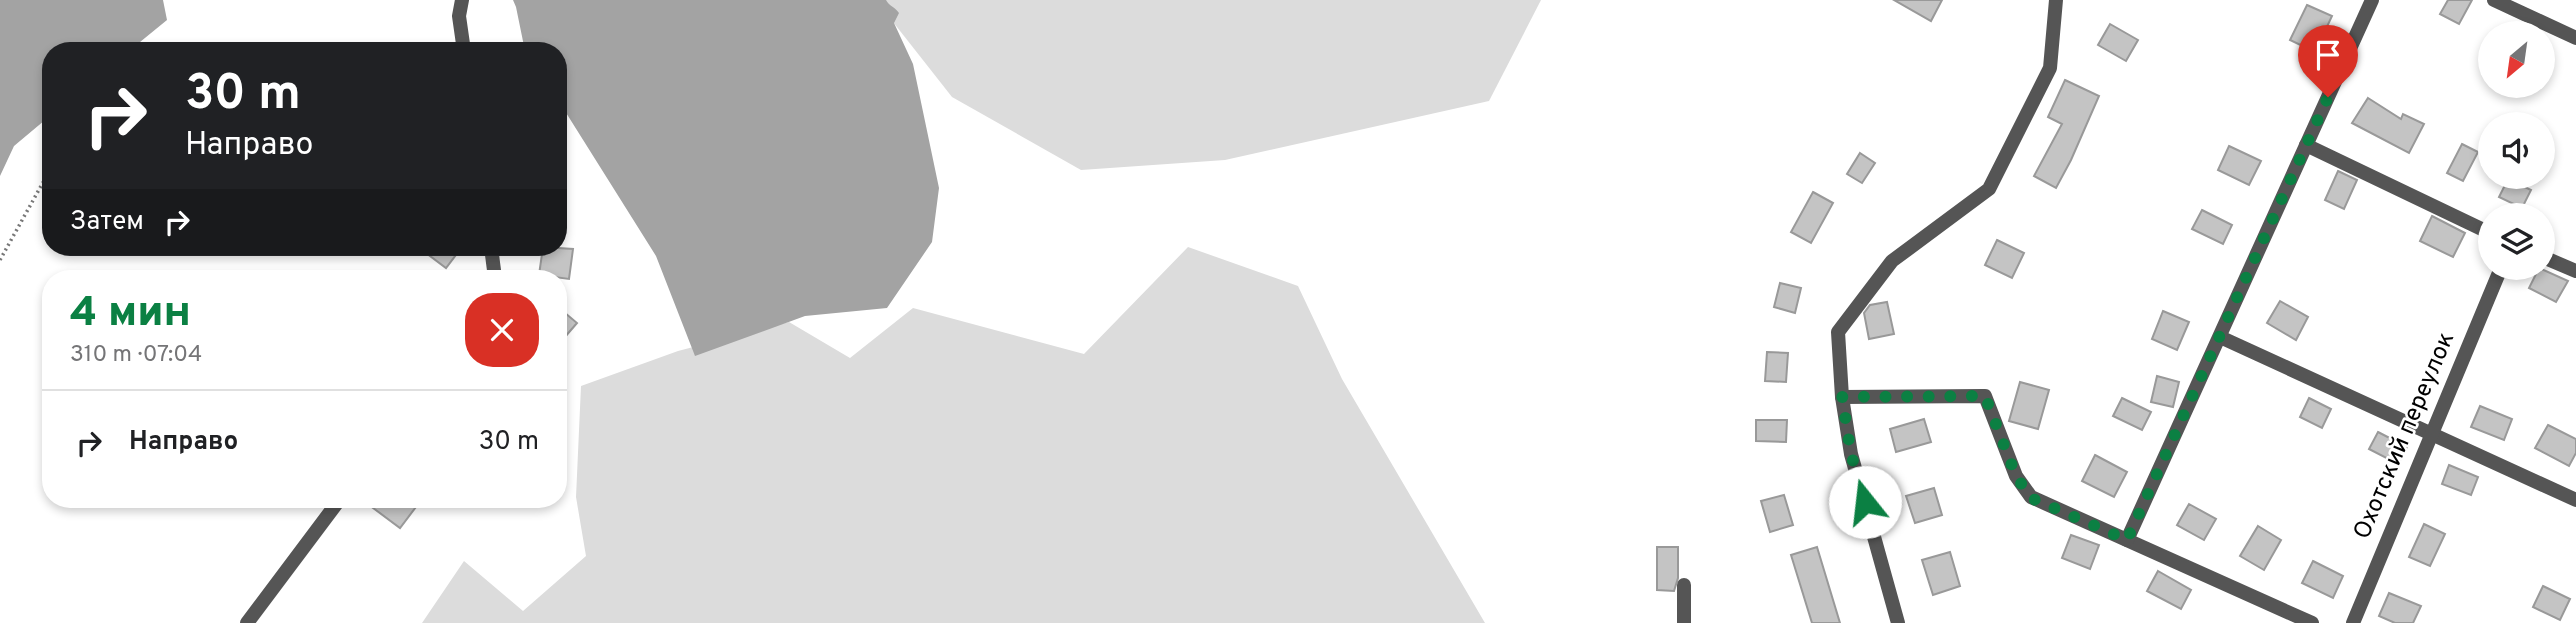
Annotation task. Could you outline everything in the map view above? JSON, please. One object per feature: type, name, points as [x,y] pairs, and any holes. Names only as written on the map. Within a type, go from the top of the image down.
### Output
[{"type":"street","points":[[462,0],[459,16],[463,42]]},
{"type":"street","points":[[1898,623],[1851,454],[1842,397],[1838,332],[1892,261],[1989,189],[2050,68],[2056,0]]},
{"type":"street","points":[[2127,540],[2372,0]]},
{"type":"street","points":[[2494,0],[2576,38]]},
{"type":"street","points":[[2306,145],[2478,227]]},
{"type":"street","points":[[2555,262],[2576,271]]},
{"type":"street","name":"Охотский переулок","points":[[2353,623],[2496,280]]},
{"type":"street","points":[[2220,337],[2576,500]]},
{"type":"street","points":[[1842,397],[1985,396],[2016,476],[2031,498],[2312,623]]},
{"type":"street","points":[[247,623],[333,508]]},
{"type":"street","points":[[1684,585],[1684,623]]},
{"type":"path","points":[[0,260],[42,184]]},
{"type":"shaded area","points":[[0,0],[163,0],[167,20],[140,42],[42,42],[42,123],[14,146],[0,176]]},
{"type":"shaded area","points":[[513,0],[886,0],[899,13],[894,23],[913,64],[939,188],[932,242],[887,308],[805,316],[695,356],[656,256],[567,114],[567,42],[523,42]]},
{"type":"shaded area","points":[[880,0],[1541,0],[1489,101],[1225,160],[1081,170],[952,97],[882,8]]},
{"type":"shaded area","points":[[1188,247],[1298,286],[1342,379],[1485,623],[422,623],[464,561],[523,611],[586,556],[576,497],[581,386],[678,351],[789,322],[850,358],[913,308],[1084,354]]},
{"type":"building","points":[[1894,0],[1942,0],[1931,21]]},
{"type":"building","points":[[2448,0],[2472,0],[2459,24],[2440,14]]},
{"type":"building","points":[[2307,5],[2332,16],[2315,52],[2290,40]]},
{"type":"building","points":[[2110,24],[2138,40],[2126,61],[2098,45]]},
{"type":"building","points":[[2065,80],[2099,96],[2056,188],[2034,176],[2062,124],[2048,117]]},
{"type":"building","points":[[2368,98],[2401,119],[2403,114],[2424,124],[2409,153],[2352,123]]},
{"type":"building","points":[[2462,144],[2478,152],[2463,181],[2447,173]]},
{"type":"building","points":[[2229,146],[2261,161],[2249,185],[2218,170]]},
{"type":"building","points":[[1860,153],[1875,163],[1862,183],[1847,174]]},
{"type":"building","points":[[2338,171],[2357,180],[2344,209],[2325,200]]},
{"type":"building","points":[[2503,189],[2531,190],[2524,203],[2512,203],[2499,197]]},
{"type":"building","points":[[1813,192],[1833,203],[1811,243],[1791,232]]},
{"type":"building","points":[[2202,210],[2232,225],[2223,244],[2192,229]]},
{"type":"building","points":[[2432,216],[2465,233],[2453,257],[2420,241]]},
{"type":"building","points":[[1997,240],[2024,253],[2012,278],[1985,265]]},
{"type":"building","points":[[567,249],[573,249],[569,279],[567,270],[540,270],[542,256],[567,256]]},
{"type":"building","points":[[430,256],[455,256],[446,268]]},
{"type":"building","points":[[2555,275],[2568,281],[2556,302],[2529,288],[2533,280],[2555,280]]},
{"type":"building","points":[[1780,283],[1801,288],[1795,313],[1774,307]]},
{"type":"building","points":[[2280,301],[2308,317],[2296,340],[2267,323]]},
{"type":"building","points":[[1887,302],[1894,334],[1869,339],[1864,313],[1870,305]]},
{"type":"building","points":[[2163,311],[2189,322],[2177,350],[2152,339]]},
{"type":"building","points":[[567,315],[577,323],[567,335]]},
{"type":"building","points":[[1767,352],[1788,353],[1786,382],[1765,381]]},
{"type":"building","points":[[2157,376],[2179,382],[2173,407],[2151,402]]},
{"type":"building","points":[[2020,382],[2049,390],[2038,429],[2009,421]]},
{"type":"building","points":[[2122,398],[2151,412],[2142,430],[2113,416]]},
{"type":"building","points":[[2309,398],[2331,409],[2322,428],[2300,417]]},
{"type":"building","points":[[2480,406],[2512,419],[2504,440],[2471,427]]},
{"type":"building","points":[[1924,419],[1931,442],[1896,452],[1890,429]]},
{"type":"building","points":[[1756,420],[1787,420],[1786,442],[1756,441]]},
{"type":"building","points":[[2548,425],[2576,439],[2576,453],[2569,466],[2535,448]]},
{"type":"building","points":[[2378,432],[2407,447],[2398,464],[2369,449]]},
{"type":"building","points":[[2095,455],[2127,472],[2114,497],[2082,481]]},
{"type":"building","points":[[2449,465],[2478,477],[2471,495],[2442,484]]},
{"type":"building","points":[[1934,488],[1942,515],[1915,523],[1906,496]]},
{"type":"building","points":[[1784,495],[1793,525],[1770,532],[1761,501]]},
{"type":"building","points":[[2189,504],[2216,519],[2204,540],[2177,525]]},
{"type":"building","points":[[373,508],[415,508],[400,528]]},
{"type":"building","points":[[2424,524],[2445,534],[2430,566],[2409,557]]},
{"type":"building","points":[[2258,526],[2281,540],[2264,570],[2240,556]]},
{"type":"building","points":[[2071,535],[2099,545],[2090,569],[2062,558]]},
{"type":"building","points":[[1657,547],[1678,547],[1678,578],[1674,591],[1657,590]]},
{"type":"building","points":[[1817,547],[1840,623],[1812,623],[1791,555]]},
{"type":"building","points":[[1950,552],[1960,586],[1933,595],[1922,560]]},
{"type":"building","points":[[2313,561],[2343,576],[2333,598],[2302,583]]},
{"type":"building","points":[[2158,571],[2191,590],[2181,609],[2147,591]]},
{"type":"building","points":[[2543,586],[2570,599],[2560,620],[2533,607]]},
{"type":"building","points":[[2389,593],[2421,606],[2413,623],[2395,623],[2379,616]]},
{"type":"route","points":[[1865,502],[1851,454],[1842,397],[1985,396],[2016,476],[2031,498],[2127,540],[2328,97]]}]
